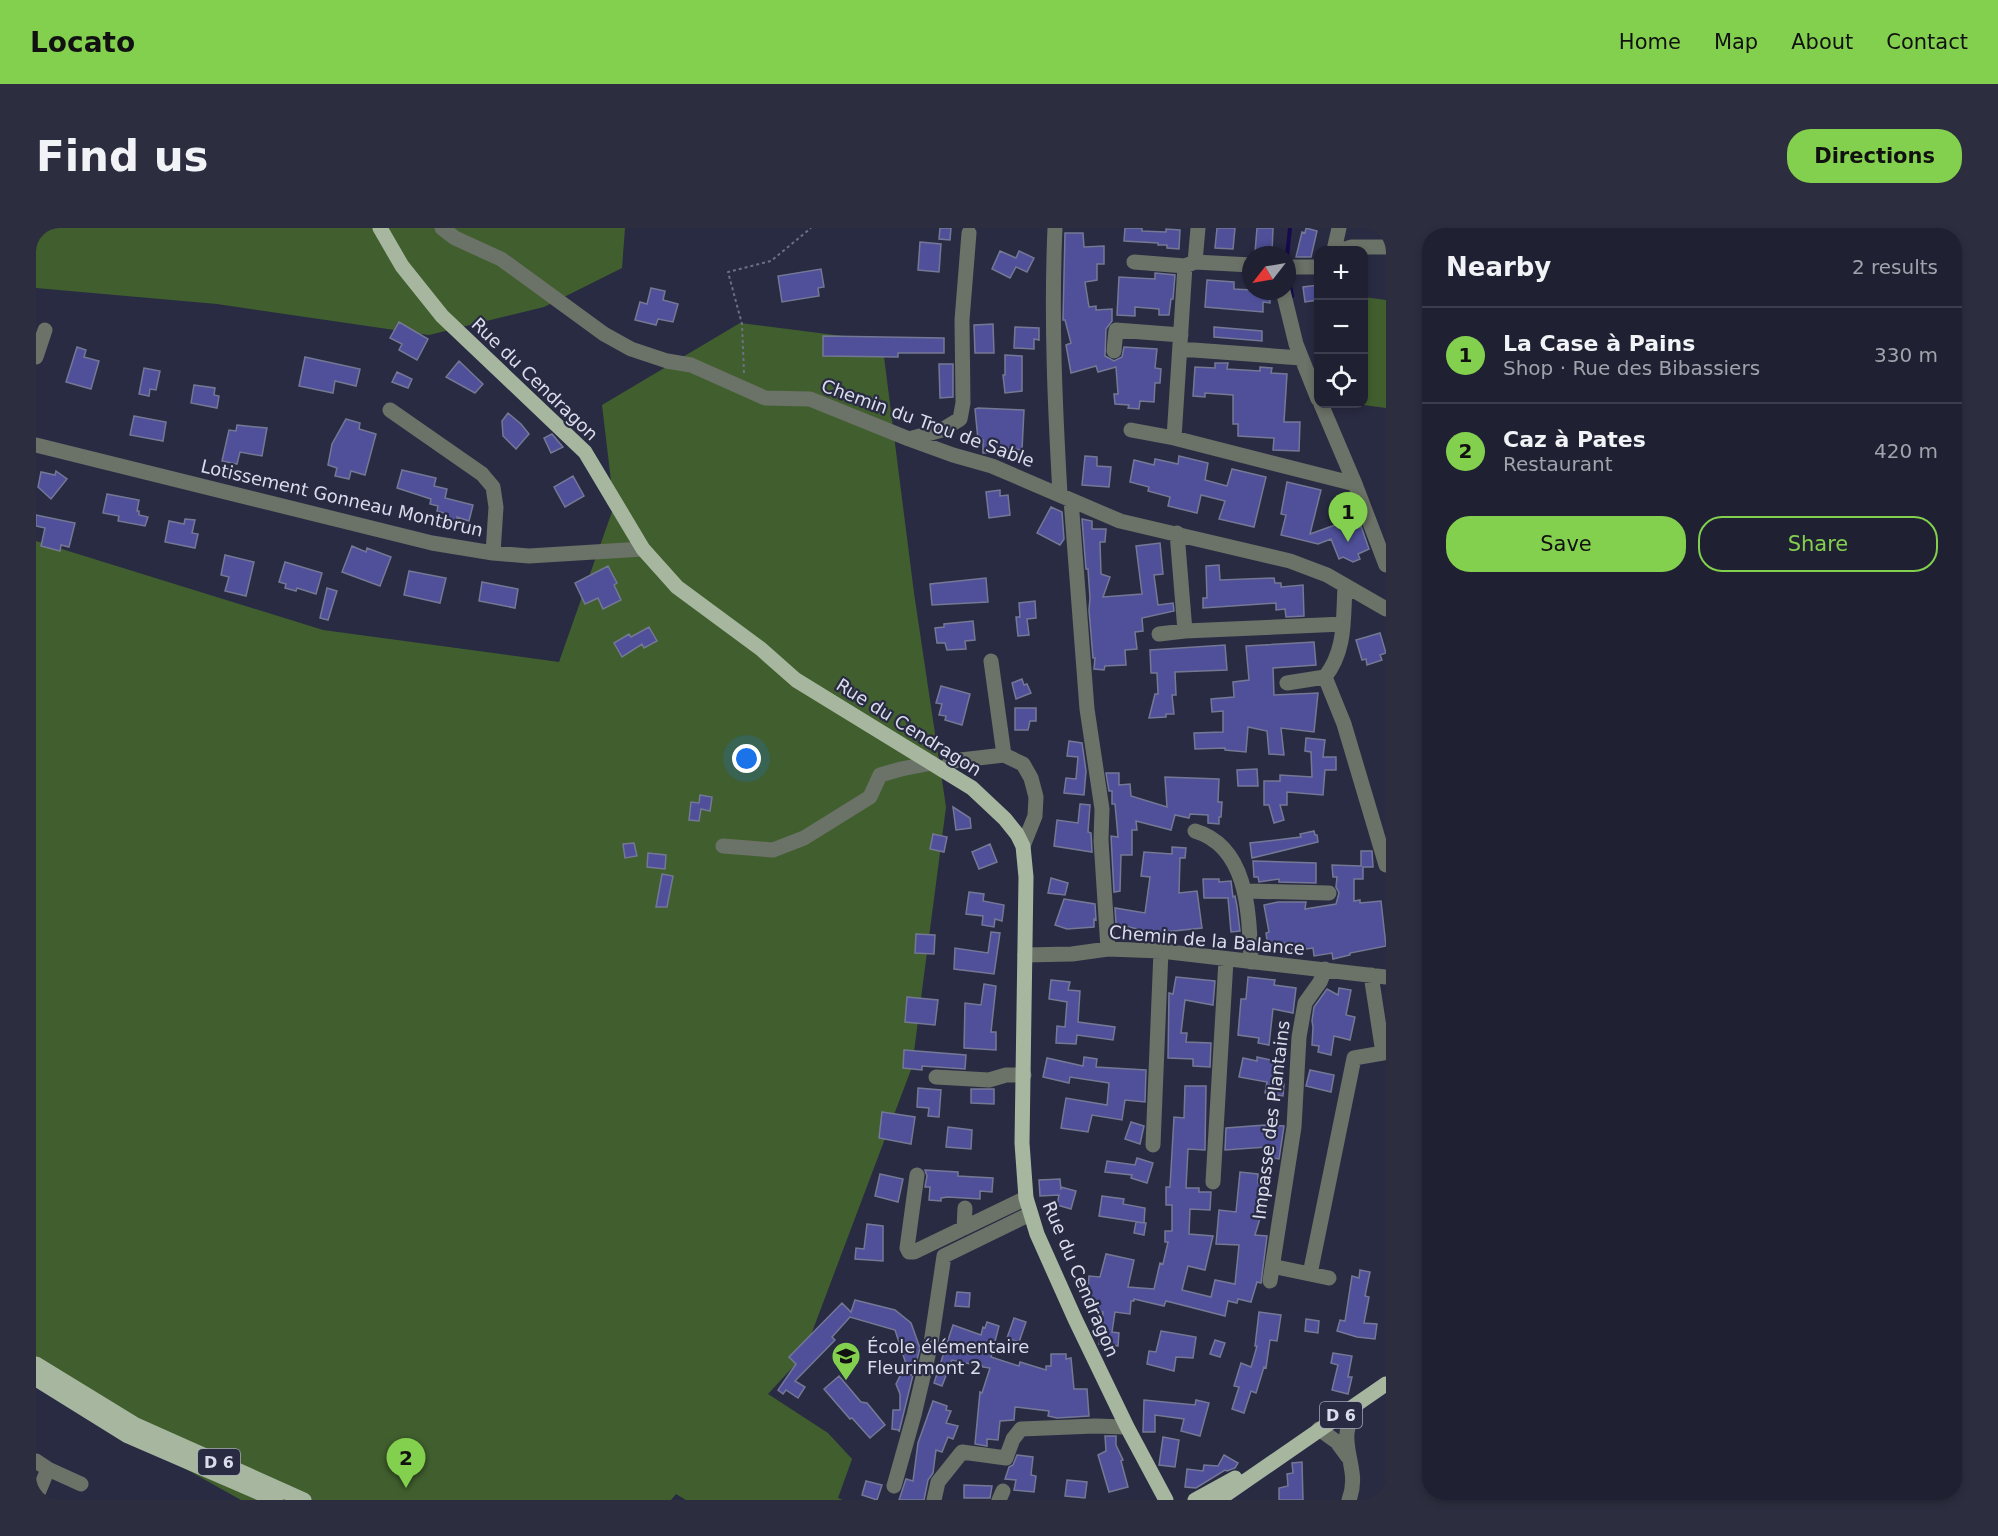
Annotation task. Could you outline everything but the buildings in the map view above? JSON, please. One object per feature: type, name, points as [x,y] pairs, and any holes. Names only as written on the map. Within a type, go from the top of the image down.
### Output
[{"type":"main road","name":"Rue du Cendragon","points":[[380,228],[402,266],[442,316],[585,452],[643,549],[677,587],[761,649],[796,680],[972,788],[1005,819],[1017,834],[1023,846],[1026,877],[1022,1143],[1026,1198],[1030,1214],[1075,1319],[1126,1427],[1166,1500]]},
{"type":"main road","name":"D 6","points":[[36,1364],[134,1424],[304,1500]]},
{"type":"main road","name":"D 6","points":[[36,1379],[126,1435],[276,1500]]},
{"type":"main road","name":"D 6","points":[[1218,1500],[1386,1384]]},
{"type":"main road","name":"D 6","points":[[1195,1500],[1296,1446]]},
{"type":"street","name":"Chemin du Trou de Sable","points":[[442,228],[455,238],[501,260],[604,334],[631,349],[667,361],[692,365],[765,398],[810,399],[909,439],[954,455],[992,465],[1120,521],[1290,561],[1327,575],[1386,609]]},
{"type":"street","points":[[1055,228],[1054,384],[1087,709],[1102,809],[1101,840],[1108,949]]},
{"type":"street","points":[[1174,438],[1180,342],[1190,264],[1198,228]]},
{"type":"street","points":[[1335,246],[1339,228]]},
{"type":"street","points":[[909,439],[942,430],[960,419],[963,403],[962,320],[969,233]]},
{"type":"street","points":[[1368,247],[1386,247]]},
{"type":"street","points":[[1134,262],[1242,265]]},
{"type":"street","points":[[1296,267],[1314,267]]},
{"type":"street","points":[[1285,300],[1301,358],[1314,389]]},
{"type":"street","points":[[36,357],[45,330]]},
{"type":"street","points":[[1114,351],[1116,330],[1180,342],[1301,358]]},
{"type":"street","points":[[1323,408],[1386,565]]},
{"type":"street","points":[[390,410],[482,474],[493,487],[496,507],[493,553]]},
{"type":"street","points":[[1131,430],[1174,438],[1355,484]]},
{"type":"street","name":"Lotissement Gonneau Montbrun","points":[[36,445],[432,543],[493,553],[529,556],[643,549]]},
{"type":"street","points":[[1177,533],[1185,631]]},
{"type":"street","points":[[1287,683],[1325,677],[1335,663],[1341,646],[1345,587]]},
{"type":"street","points":[[1159,634],[1343,624]]},
{"type":"street","points":[[991,661],[1004,755]]},
{"type":"street","points":[[1325,677],[1344,724],[1386,865]]},
{"type":"street","points":[[723,846],[773,850],[804,838],[870,797],[880,775],[901,769],[937,767],[952,761],[1004,755],[1023,764],[1031,778],[1036,797],[1035,816],[1023,846]]},
{"type":"street","points":[[1195,831],[1210,835],[1230,856],[1245,891],[1251,962]]},
{"type":"street","points":[[1245,891],[1329,893]]},
{"type":"street","name":"Chemin de la Balance","points":[[1025,955],[1072,954],[1108,949],[1161,951],[1378,976]]},
{"type":"street","points":[[1153,1145],[1161,951]]},
{"type":"street","points":[[1213,1182],[1226,960]]},
{"type":"street","name":"Impasse des Plantains","points":[[1270,1281],[1294,1127],[1299,1037],[1305,1003],[1320,982],[1325,969]]},
{"type":"street","points":[[1310,1274],[1354,1058],[1383,1053],[1378,976]]},
{"type":"street","points":[[936,1077],[989,1080],[1006,1075],[1024,1075]]},
{"type":"street","points":[[917,1175],[907,1248],[909,1252],[914,1252],[1026,1198]]},
{"type":"street","points":[[964,1228],[965,1208]]},
{"type":"street","points":[[894,1486],[931,1343],[944,1256],[1030,1214]]},
{"type":"street","points":[[1281,1268],[1329,1278]]},
{"type":"street","points":[[1349,1500],[1352,1487],[1352,1465],[1347,1436],[1356,1406]]},
{"type":"street","points":[[934,1500],[938,1482],[962,1452],[1006,1458],[1013,1439],[1021,1429],[1126,1427]]},
{"type":"street","points":[[1319,1429],[1337,1442],[1352,1465]]},
{"type":"street","points":[[36,1498],[42,1465],[81,1484]]},
{"type":"path","points":[[745,390],[742,324],[728,272],[771,261],[811,228]]},
{"type":"green space","points":[[36,228],[625,228],[622,268],[544,307],[429,335],[217,304],[36,288]]},
{"type":"green space","points":[[1368,298],[1386,300],[1386,408],[1368,406]]},
{"type":"green space","points":[[740,323],[882,341],[914,593],[946,807],[912,1067],[803,1356],[768,1394],[828,1433],[852,1459],[838,1498],[843,1500],[686,1500],[676,1494],[671,1500],[241,1500],[36,1385],[36,541],[323,630],[559,662],[614,506],[602,405]]},
{"type":"waterway","points":[[1288,246],[1290,228]]},
{"type":"place","name":"La Case à Pains","points":[[1348,542]]},
{"type":"place","name":"École élémentaire Fleurimont 2","points":[[846,1382]]},
{"type":"place","name":"Caz à Pates","points":[[406,1488]]}]
